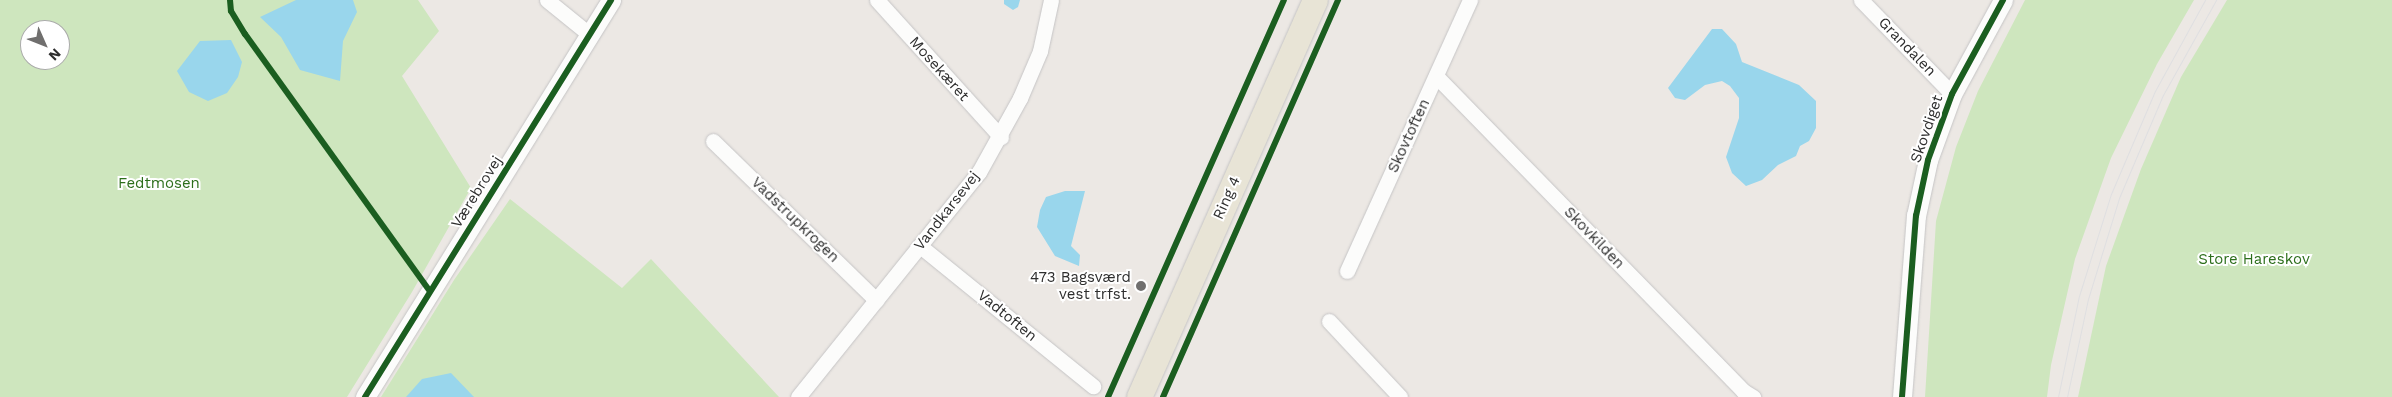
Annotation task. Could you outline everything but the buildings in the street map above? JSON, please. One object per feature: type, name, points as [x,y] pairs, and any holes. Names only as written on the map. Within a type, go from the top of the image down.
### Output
[{"type":"main road","name":"Ring 4","points":[[1139,397],[1315,0]]},
{"type":"street","points":[[547,0],[589,34]]},
{"type":"street","name":"Værebrovej","points":[[365,397],[611,0]]},
{"type":"street","name":"Mosekæret","points":[[877,0],[1001,137]]},
{"type":"street","name":"Vandkarsevej","points":[[798,397],[979,172],[1001,137],[1040,51],[1051,0]]},
{"type":"street","name":"Skovtoften","points":[[1347,272],[1470,0]]},
{"type":"street","name":"Grandalen","points":[[1861,0],[1952,94]]},
{"type":"street","name":"Skovdiget","points":[[1902,397],[1916,216],[1928,160],[1952,94],[2003,0]]},
{"type":"street","name":"Skovkilden","points":[[1436,76],[1743,391],[1753,397]]},
{"type":"street","name":"Vadstrupkrogen","points":[[713,141],[876,300]]},
{"type":"street","name":"Vadtoften","points":[[920,246],[1093,386]]},
{"type":"street","points":[[1329,321],[1400,397]]},
{"type":"green space","name":"Fedtmosen","points":[[0,0],[418,0],[439,31],[402,76],[471,188],[412,292],[347,397],[0,397]]},
{"type":"green space","points":[[2025,0],[2194,0],[2157,64],[2111,158],[2075,259],[2051,365],[2047,397],[1925,397],[1936,221],[1956,147],[1978,91]]},
{"type":"green space","name":"Store Hareskov","points":[[2227,0],[2392,0],[2392,397],[2078,397],[2106,266],[2141,169],[2181,77]]},
{"type":"green space","points":[[510,199],[622,288],[651,259],[779,397],[381,397],[454,280]]},
{"type":"water","points":[[296,0],[353,0],[357,12],[343,41],[340,81],[300,70],[281,37],[260,17]]},
{"type":"water","points":[[1004,0],[1020,0],[1018,7],[1013,10],[1004,4]]},
{"type":"water","points":[[1712,29],[1722,29],[1736,44],[1742,62],[1799,85],[1816,101],[1816,128],[1809,141],[1800,146],[1796,156],[1778,165],[1762,180],[1746,186],[1732,173],[1726,157],[1739,118],[1739,98],[1730,86],[1722,81],[1705,85],[1685,100],[1675,98],[1668,88]]},
{"type":"water","points":[[231,40],[242,62],[238,77],[227,93],[208,101],[189,92],[177,71],[200,41]]},
{"type":"water","points":[[1065,191],[1085,191],[1071,246],[1080,255],[1079,266],[1055,256],[1037,227],[1040,210],[1046,197]]},
{"type":"water","points":[[451,373],[474,397],[406,397],[422,379]]},
{"type":"tram line","points":[[2058,397],[2079,296],[2111,194],[2155,91],[2205,0]]},
{"type":"tram line","points":[[2067,397],[2088,299],[2119,198],[2163,95],[2216,0]]},
{"type":"cycle path","points":[[230,0],[231,11],[245,34],[429,290]]},
{"type":"cycle path","points":[[365,397],[611,0]]},
{"type":"cycle path","points":[[1108,397],[1284,0]]},
{"type":"cycle path","points":[[1163,397],[1338,0]]},
{"type":"cycle path","points":[[1902,397],[1916,216],[1928,160],[1952,94],[2003,0]]},
{"type":"place","name":"473 Bagsværd vest trfst.","points":[[1141,286]]}]
